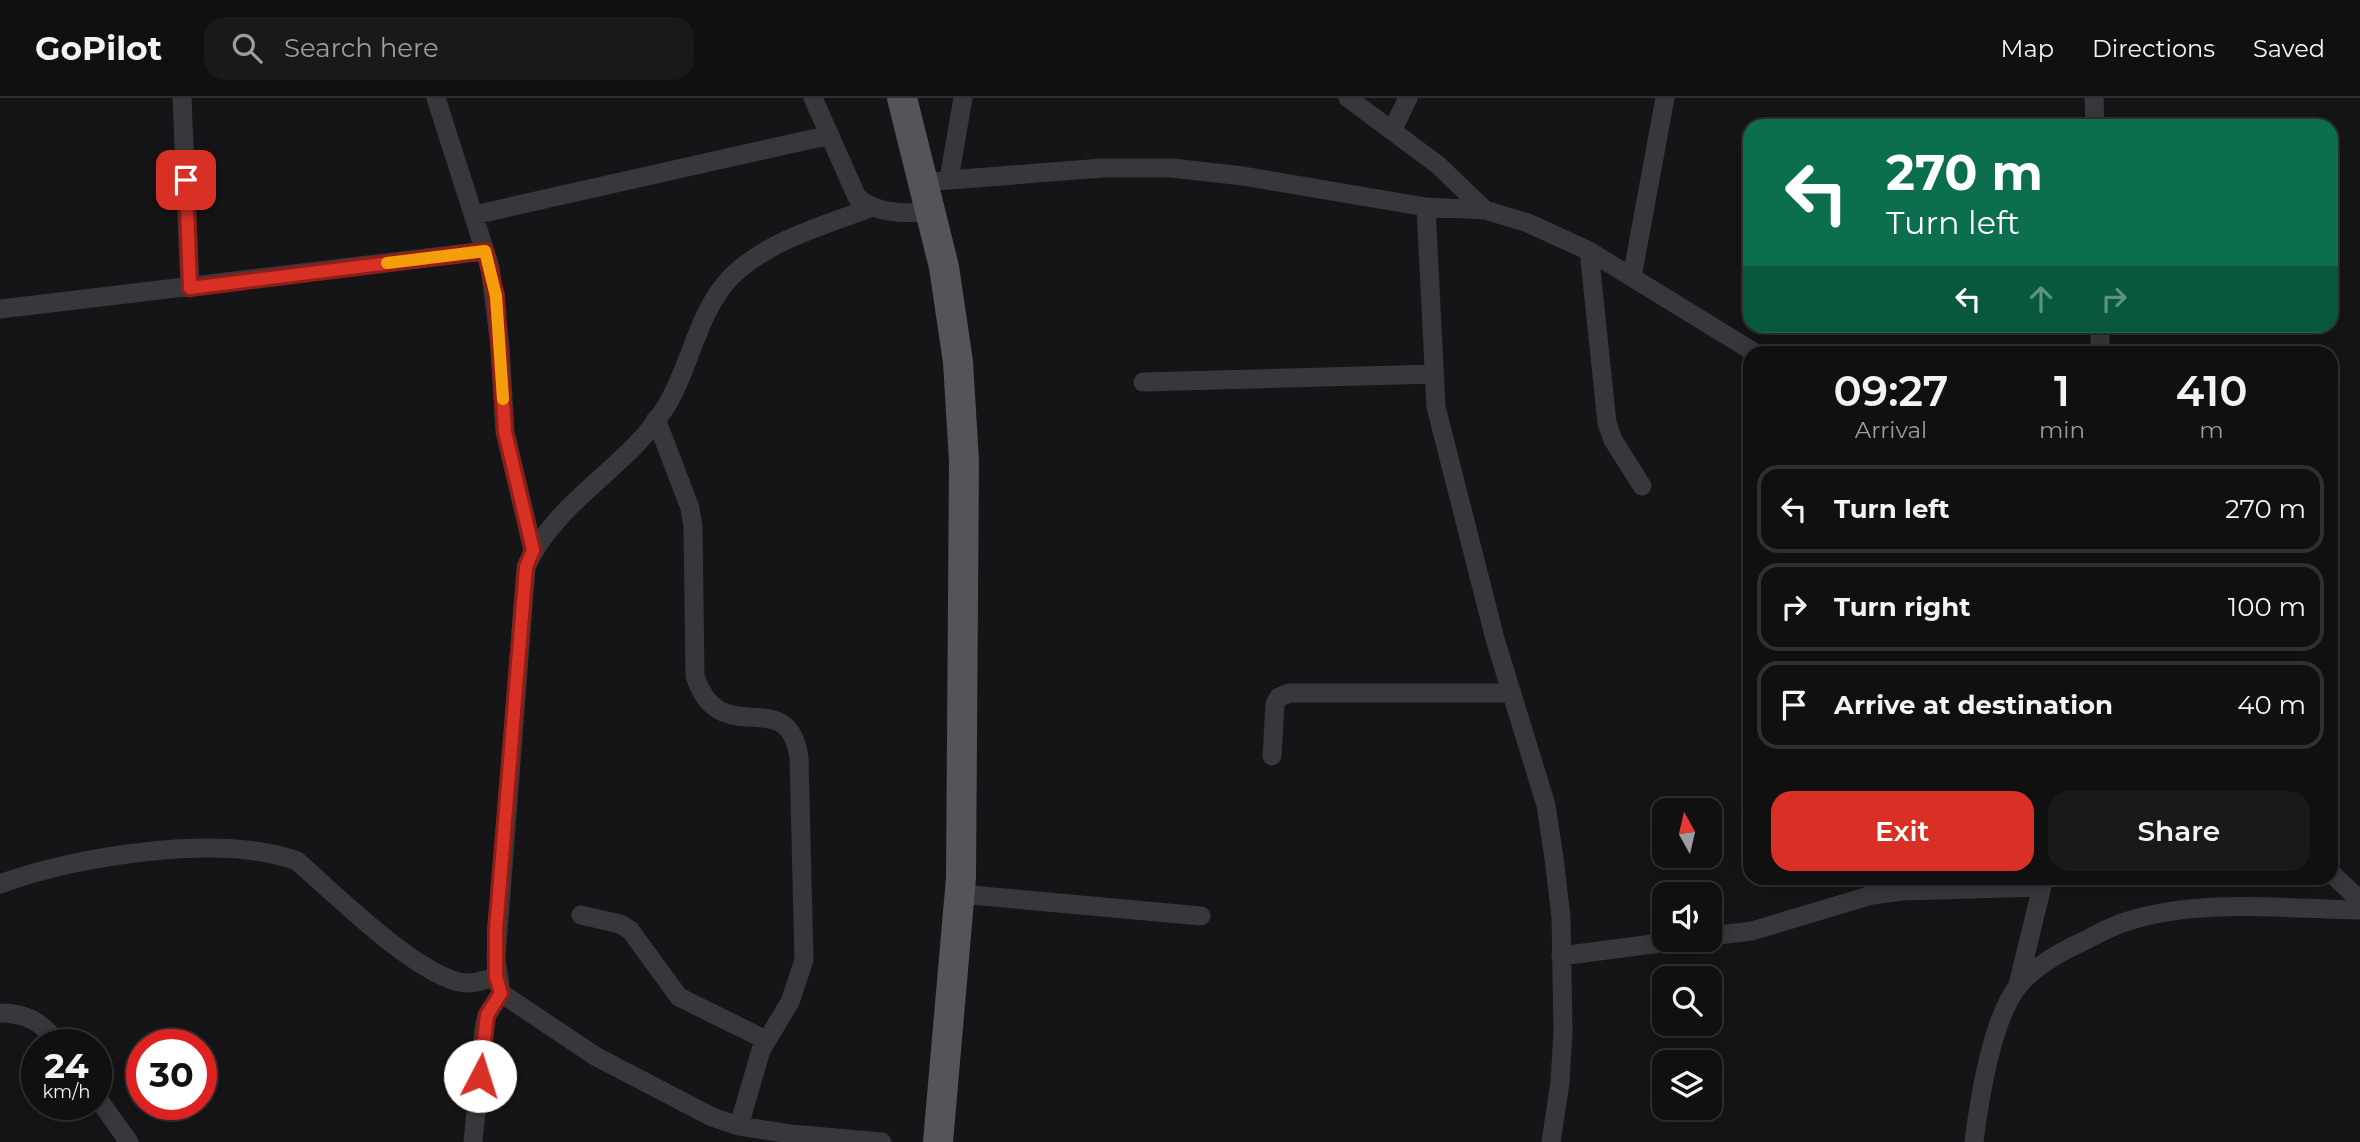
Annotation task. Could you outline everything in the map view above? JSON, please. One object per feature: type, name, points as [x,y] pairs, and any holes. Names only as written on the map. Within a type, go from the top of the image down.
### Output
[{"type":"main road","points":[[902,98],[937,181],[933,213],[958,362],[964,461],[960,894],[938,1142]]},
{"type":"street","points":[[182,98],[190,288]]},
{"type":"street","points":[[436,98],[485,251],[496,296],[505,432],[533,550]]},
{"type":"street","points":[[813,98],[858,197],[870,208]]},
{"type":"street","points":[[963,98],[937,181],[1102,168],[1172,168],[1243,176],[1426,208],[1485,210],[1528,223],[1589,251],[1743,346]]},
{"type":"street","points":[[1348,98],[1438,165],[1485,210]]},
{"type":"street","points":[[1392,131],[1408,98]]},
{"type":"street","points":[[1632,277],[1665,98]]},
{"type":"street","points":[[2094,98],[2095,119]]},
{"type":"street","points":[[474,215],[830,135]]},
{"type":"street","points":[[473,1142],[484,1029],[499,985],[496,930],[512,722],[526,567],[533,550],[568,507],[628,451],[656,419],[675,391],[706,316],[731,277],[760,254],[793,237],[870,208],[933,213]]},
{"type":"street","points":[[1426,208],[1434,374],[1443,440],[1511,693],[1546,805],[1561,917],[1560,1082],[1551,1142]]},
{"type":"street","points":[[0,309],[485,251]]},
{"type":"street","points":[[1589,251],[1607,423],[1613,440],[1642,486]]},
{"type":"street","points":[[1143,382],[1434,374]]},
{"type":"street","points":[[656,419],[690,508],[694,527],[695,676],[701,695],[710,707],[722,714],[782,723],[797,741],[806,933],[804,960],[790,1002],[766,1040],[752,1074],[739,1126]]},
{"type":"street","points":[[1272,756],[1275,704],[1279,696],[1290,693],[1511,693]]},
{"type":"street","points":[[0,884],[67,867],[149,853],[215,848],[276,853],[297,861],[432,971],[459,982],[499,985],[594,1056],[712,1117],[739,1126],[791,1134],[882,1142]]},
{"type":"street","points":[[2338,880],[2360,900]]},
{"type":"street","points":[[1722,935],[1752,931],[1872,895],[2008,885]]},
{"type":"street","points":[[1974,1142],[1979,1097],[2004,1014],[2018,986],[2043,885]]},
{"type":"street","points":[[960,894],[1201,916]]},
{"type":"street","points":[[2018,986],[2034,971],[2069,948],[2126,921],[2165,912],[2217,908],[2360,910]]},
{"type":"street","points":[[581,915],[620,924],[630,930],[680,997],[766,1040]]},
{"type":"street","points":[[1561,956],[1652,944]]},
{"type":"street","points":[[0,1013],[32,1018],[47,1029]]},
{"type":"street","points":[[112,1118],[129,1142]]},
{"type":"slow traffic","points":[[387,263],[485,251],[496,296],[503,399]]},
{"type":"route","points":[[186,180],[190,288],[485,251],[496,296],[505,432],[533,550],[526,567],[496,930],[496,977],[501,993],[487,1015],[480,1076]]}]
